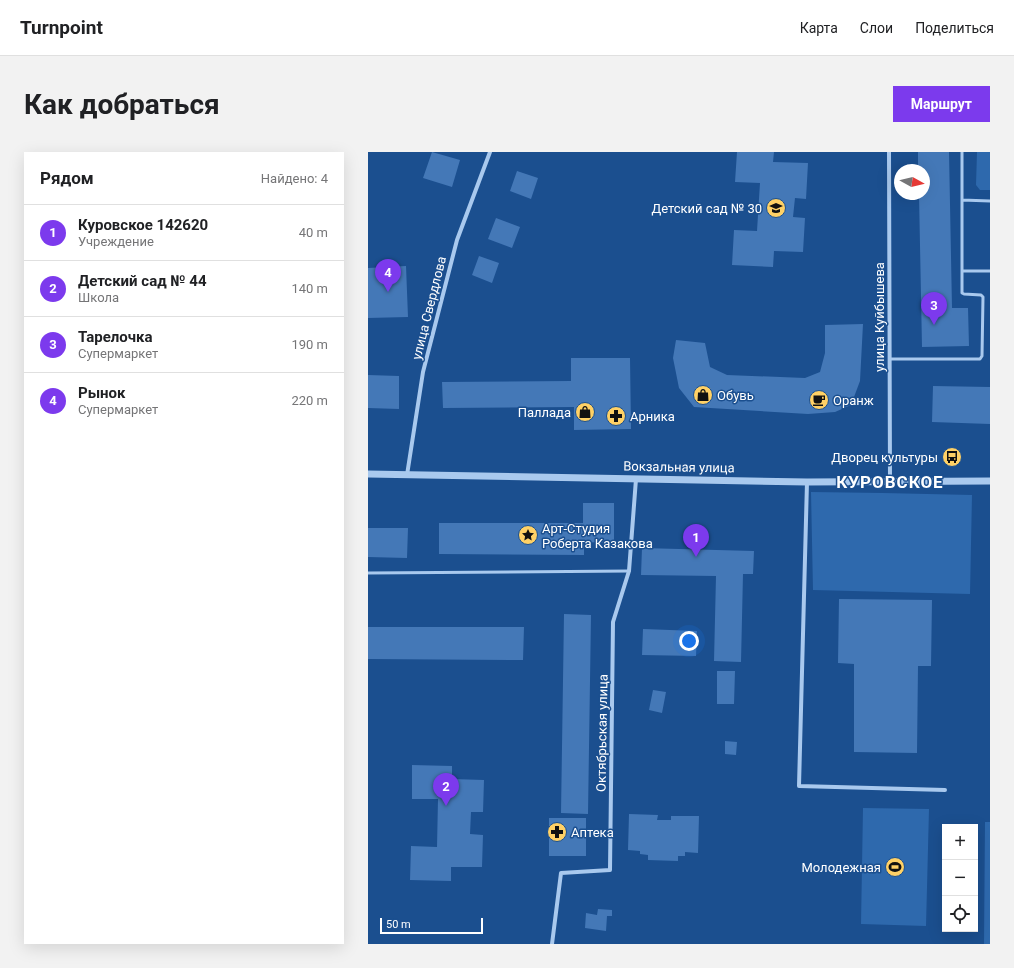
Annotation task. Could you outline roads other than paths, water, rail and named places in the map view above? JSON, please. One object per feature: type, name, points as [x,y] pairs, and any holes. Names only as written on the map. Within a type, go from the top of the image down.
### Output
[{"type":"street","name":"улица Свердлова","points":[[407,475],[424,372],[457,240],[490,152]]},
{"type":"street","name":"улица Куйбышева","points":[[889,152],[890,482]]},
{"type":"street","name":"Вокзальная улица","points":[[368,474],[807,482],[990,481]]},
{"type":"street","name":"Октябрьская улица","points":[[552,944],[561,873],[610,870],[613,622],[630,571],[636,478]]},
{"type":"street","points":[[807,482],[799,786],[945,790]]},
{"type":"lane","points":[[890,359],[980,359],[982,356],[983,297],[981,295],[962,293],[962,152]]},
{"type":"lane","points":[[962,200],[990,200]]},
{"type":"lane","points":[[962,271],[990,272]]},
{"type":"lane","points":[[368,573],[630,571]]},
{"type":"place","name":"Детский сад № 30","points":[[776,208]]},
{"type":"place","name":"Рынок","points":[[388,292]]},
{"type":"place","name":"Тарелочка","points":[[934,325]]},
{"type":"place","name":"Обувь","points":[[703,395]]},
{"type":"place","name":"Оранж","points":[[819,400]]},
{"type":"place","name":"Паллада","points":[[585,412]]},
{"type":"place","name":"Арника","points":[[616,416]]},
{"type":"place","name":"Дворец культуры","points":[[952,457]]},
{"type":"place","name":"Арт-Студия Роберта Казакова","points":[[528,535]]},
{"type":"place","name":"Куровское 142620","points":[[696,557]]},
{"type":"place","name":"Детский сад № 44","points":[[446,806]]},
{"type":"place","name":"Аптека","points":[[557,832]]},
{"type":"place","name":"Молодежная","points":[[895,867]]},
{"type":"district","name":"КУРОВСКОЕ","points":[[890,482]]}]
